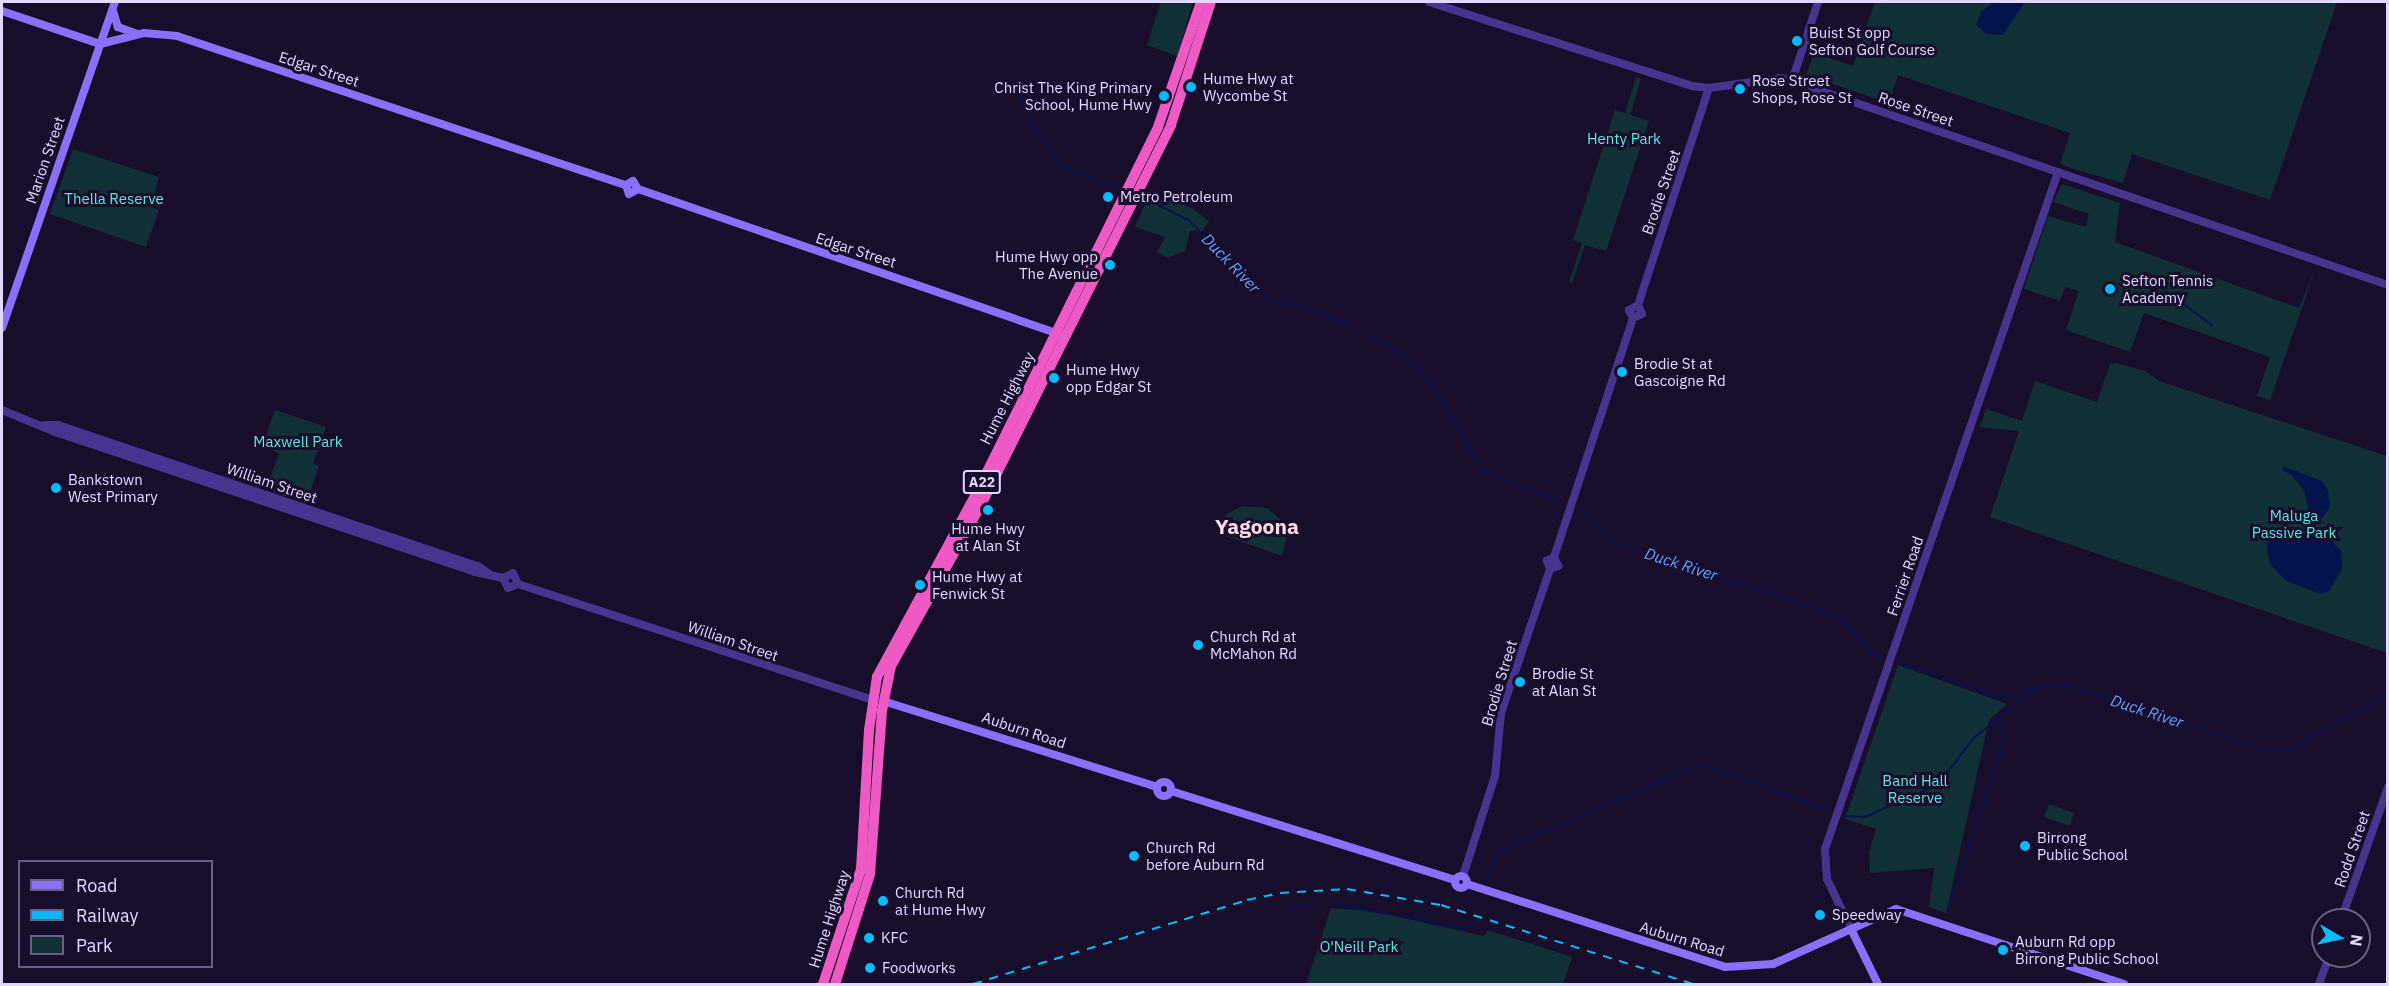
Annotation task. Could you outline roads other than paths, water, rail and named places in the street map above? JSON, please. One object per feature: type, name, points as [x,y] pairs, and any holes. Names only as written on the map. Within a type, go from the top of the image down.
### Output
[{"type":"highway","name":"Hume Highway","points":[[835,984],[872,867],[877,700],[900,649],[980,507],[1062,335],[1162,117],[1201,2]]},
{"type":"highway","name":"Hume Highway","points":[[823,984],[861,869],[877,700],[886,655],[962,521],[1046,355],[1062,335],[1171,125],[1211,2]]},
{"type":"main road","points":[[114,4],[118,27],[139,34]]},
{"type":"main road","name":"Marion Street","points":[[2,328],[114,4]]},
{"type":"main road","points":[[2,11],[100,44]]},
{"type":"main road","name":"Edgar Street","points":[[100,44],[139,34],[177,36],[626,185],[633,181],[638,189],[1037,324],[1062,335]]},
{"type":"main road","points":[[1037,324],[1046,338],[1046,355]]},
{"type":"main road","name":"Auburn Road","points":[[877,700],[1157,787],[1161,796],[1170,791],[1462,880],[1694,958],[1733,968],[1773,964],[1881,913],[1903,910],[2124,984]]},
{"type":"main road","name":"Ferrier Road","points":[[1851,928],[1878,984]]},
{"type":"street","name":"Rose Street","points":[[1429,2],[1692,86],[1709,88],[1772,79],[1792,81],[2388,285]]},
{"type":"street","points":[[1792,81],[1818,2]]},
{"type":"street","name":"Brodie Street","points":[[1462,880],[1496,776],[1502,713],[1550,569],[1547,561],[1554,557],[1633,318],[1642,315],[1638,305],[1709,88]]},
{"type":"street","name":"Ferrier Road","points":[[1851,928],[1827,879],[1826,849],[2058,172]]},
{"type":"street","name":"William Street","points":[[2,410],[67,436],[475,573],[489,573],[503,578],[508,588],[518,584],[877,700]]},
{"type":"street","name":"Rodd Street","points":[[2345,908],[2388,787]]},
{"type":"street","points":[[2319,984],[2325,968]]},
{"type":"waterway","name":"Duck River","points":[[1021,94],[1024,103]]},
{"type":"waterway","name":"Duck River","points":[[1029,120],[1062,167],[1118,188]]},
{"type":"waterway","name":"Duck River","points":[[1144,198],[1189,220],[1268,301],[1310,308],[1356,328]]},
{"type":"waterway","points":[[2150,279],[2212,325]]},
{"type":"waterway","name":"Duck River","points":[[1372,337],[1401,353],[1432,383],[1483,471],[1562,502]]},
{"type":"waterway","name":"Duck River","points":[[1580,508],[1616,543],[1841,617],[1869,651],[1881,657]]},
{"type":"waterway","name":"Duck River","points":[[1898,662],[2000,697],[2048,685],[2070,686],[2270,752],[2294,747],[2388,695]]},
{"type":"waterway","points":[[1847,816],[1865,817],[1937,785],[1975,737],[2033,691]]},
{"type":"waterway","points":[[1947,911],[2004,742],[1998,717]]},
{"type":"waterway","points":[[1486,882],[1500,851],[1696,766],[1706,765],[1828,810]]},
{"type":"waterway","points":[[1290,908],[1318,903]]},
{"type":"waterway","points":[[1334,904],[1464,928],[1473,925]]},
{"type":"railway","points":[[973,984],[1247,900],[1280,893],[1347,889],[1441,905],[1693,984]]},
{"type":"place","name":"Buist St opp Sefton Golf Course","points":[[1797,41]]},
{"type":"place","name":"Hume Hwy at Wycombe St","points":[[1191,87]]},
{"type":"place","name":"Rose Street Shops, Rose St","points":[[1740,89]]},
{"type":"place","name":"Christ The King Primary School, Hume Hwy","points":[[1164,96]]},
{"type":"place","name":"Metro Petroleum","points":[[1108,197]]},
{"type":"place","name":"Hume Hwy opp The Avenue","points":[[1110,265]]},
{"type":"place","name":"Sefton Tennis Academy","points":[[2110,289]]},
{"type":"place","name":"Brodie St at Gascoigne Rd","points":[[1622,372]]},
{"type":"place","name":"Hume Hwy opp Edgar St","points":[[1054,378]]},
{"type":"place","name":"Bankstown West Primary","points":[[56,488]]},
{"type":"place","name":"Hume Hwy at Alan St","points":[[988,510]]},
{"type":"place","name":"Hume Hwy at Fenwick St","points":[[920,585]]},
{"type":"place","name":"Church Rd at McMahon Rd","points":[[1198,645]]},
{"type":"place","name":"Brodie St at Alan St","points":[[1520,682]]},
{"type":"place","name":"Birrong Public School","points":[[2025,846]]},
{"type":"place","name":"Church Rd before Auburn Rd","points":[[1134,856]]},
{"type":"place","name":"Church Rd at Hume Hwy","points":[[883,901]]},
{"type":"place","name":"Speedway","points":[[1820,915]]},
{"type":"place","name":"KFC","points":[[869,938]]},
{"type":"place","name":"Auburn Rd opp Birrong Public School","points":[[2003,950]]},
{"type":"place","name":"Foodworks","points":[[870,968]]},
{"type":"district","name":"Yagoona","points":[[1257,526]]},
{"type":"park label","name":"Henty Park","points":[[1624,139]]},
{"type":"park label","name":"Thella Reserve","points":[[114,199]]},
{"type":"park label","name":"Maxwell Park","points":[[298,442]]},
{"type":"park label","name":"Maluga Passive Park","points":[[2294,524]]},
{"type":"park label","name":"Band Hall Reserve","points":[[1915,788]]},
{"type":"park label","name":"O'Neill Park","points":[[1359,947]]}]
